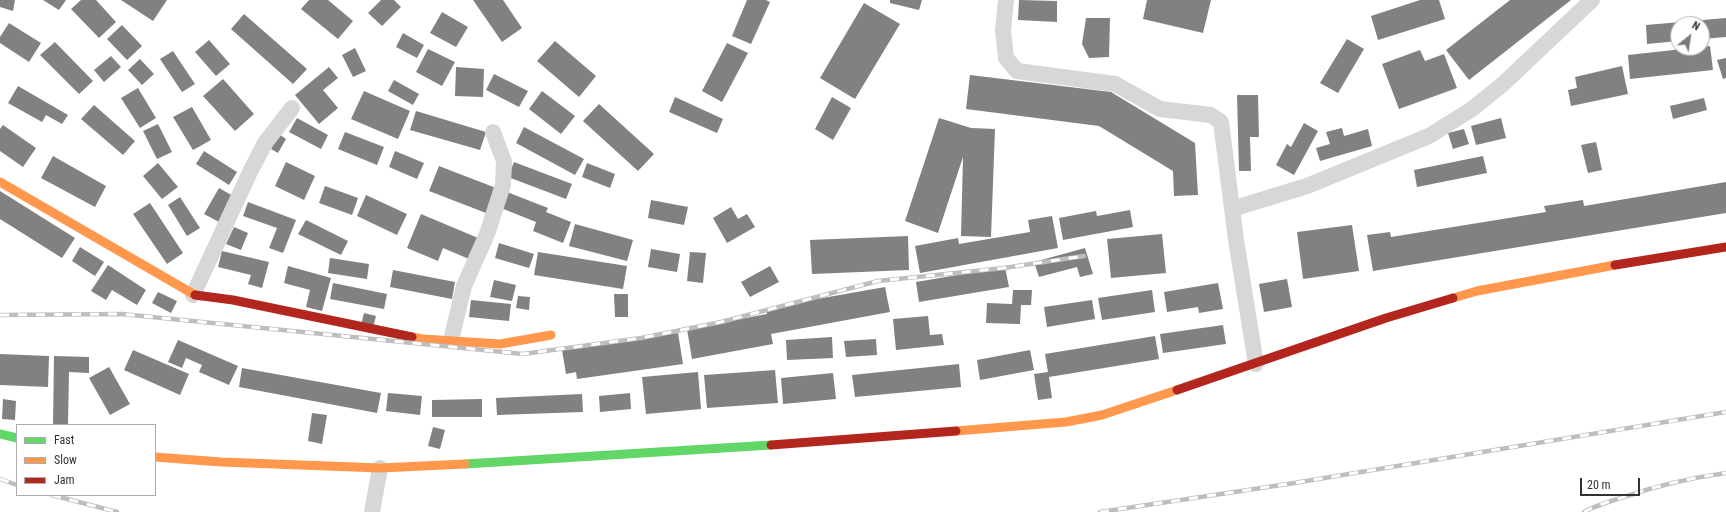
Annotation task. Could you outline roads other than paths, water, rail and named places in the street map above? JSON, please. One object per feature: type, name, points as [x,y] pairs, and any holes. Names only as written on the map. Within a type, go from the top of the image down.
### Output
[{"type":"main road","points":[[0,182],[193,295],[233,300],[423,339],[500,344],[551,335]]},
{"type":"main road","points":[[156,457],[221,462],[380,468],[759,446],[1066,422],[1102,415],[1256,364],[1386,318],[1477,291],[1607,266],[1726,246]]},
{"type":"main road","points":[[0,434],[16,438]]},
{"type":"street","points":[[1006,0],[1003,30],[1006,58],[1017,71],[1115,84],[1160,109],[1211,114],[1221,122],[1232,209],[1256,364]]},
{"type":"street","points":[[1232,209],[1307,186],[1429,136],[1472,109],[1503,84],[1592,0]]},
{"type":"street","points":[[193,295],[265,143],[292,108]]},
{"type":"street","points":[[451,340],[464,286],[487,234],[503,185],[504,161],[493,132]]},
{"type":"street","points":[[372,512],[380,468]]},
{"type":"railway","points":[[0,315],[122,314],[523,354],[641,338],[721,322],[878,281],[1004,268],[1084,256]]},
{"type":"railway","points":[[1100,512],[1288,484],[1726,412]]},
{"type":"railway","points":[[1584,512],[1604,503],[1662,485],[1726,473]]},
{"type":"railway","points":[[0,479],[16,485]]},
{"type":"railway","points":[[56,496],[117,512]]}]
